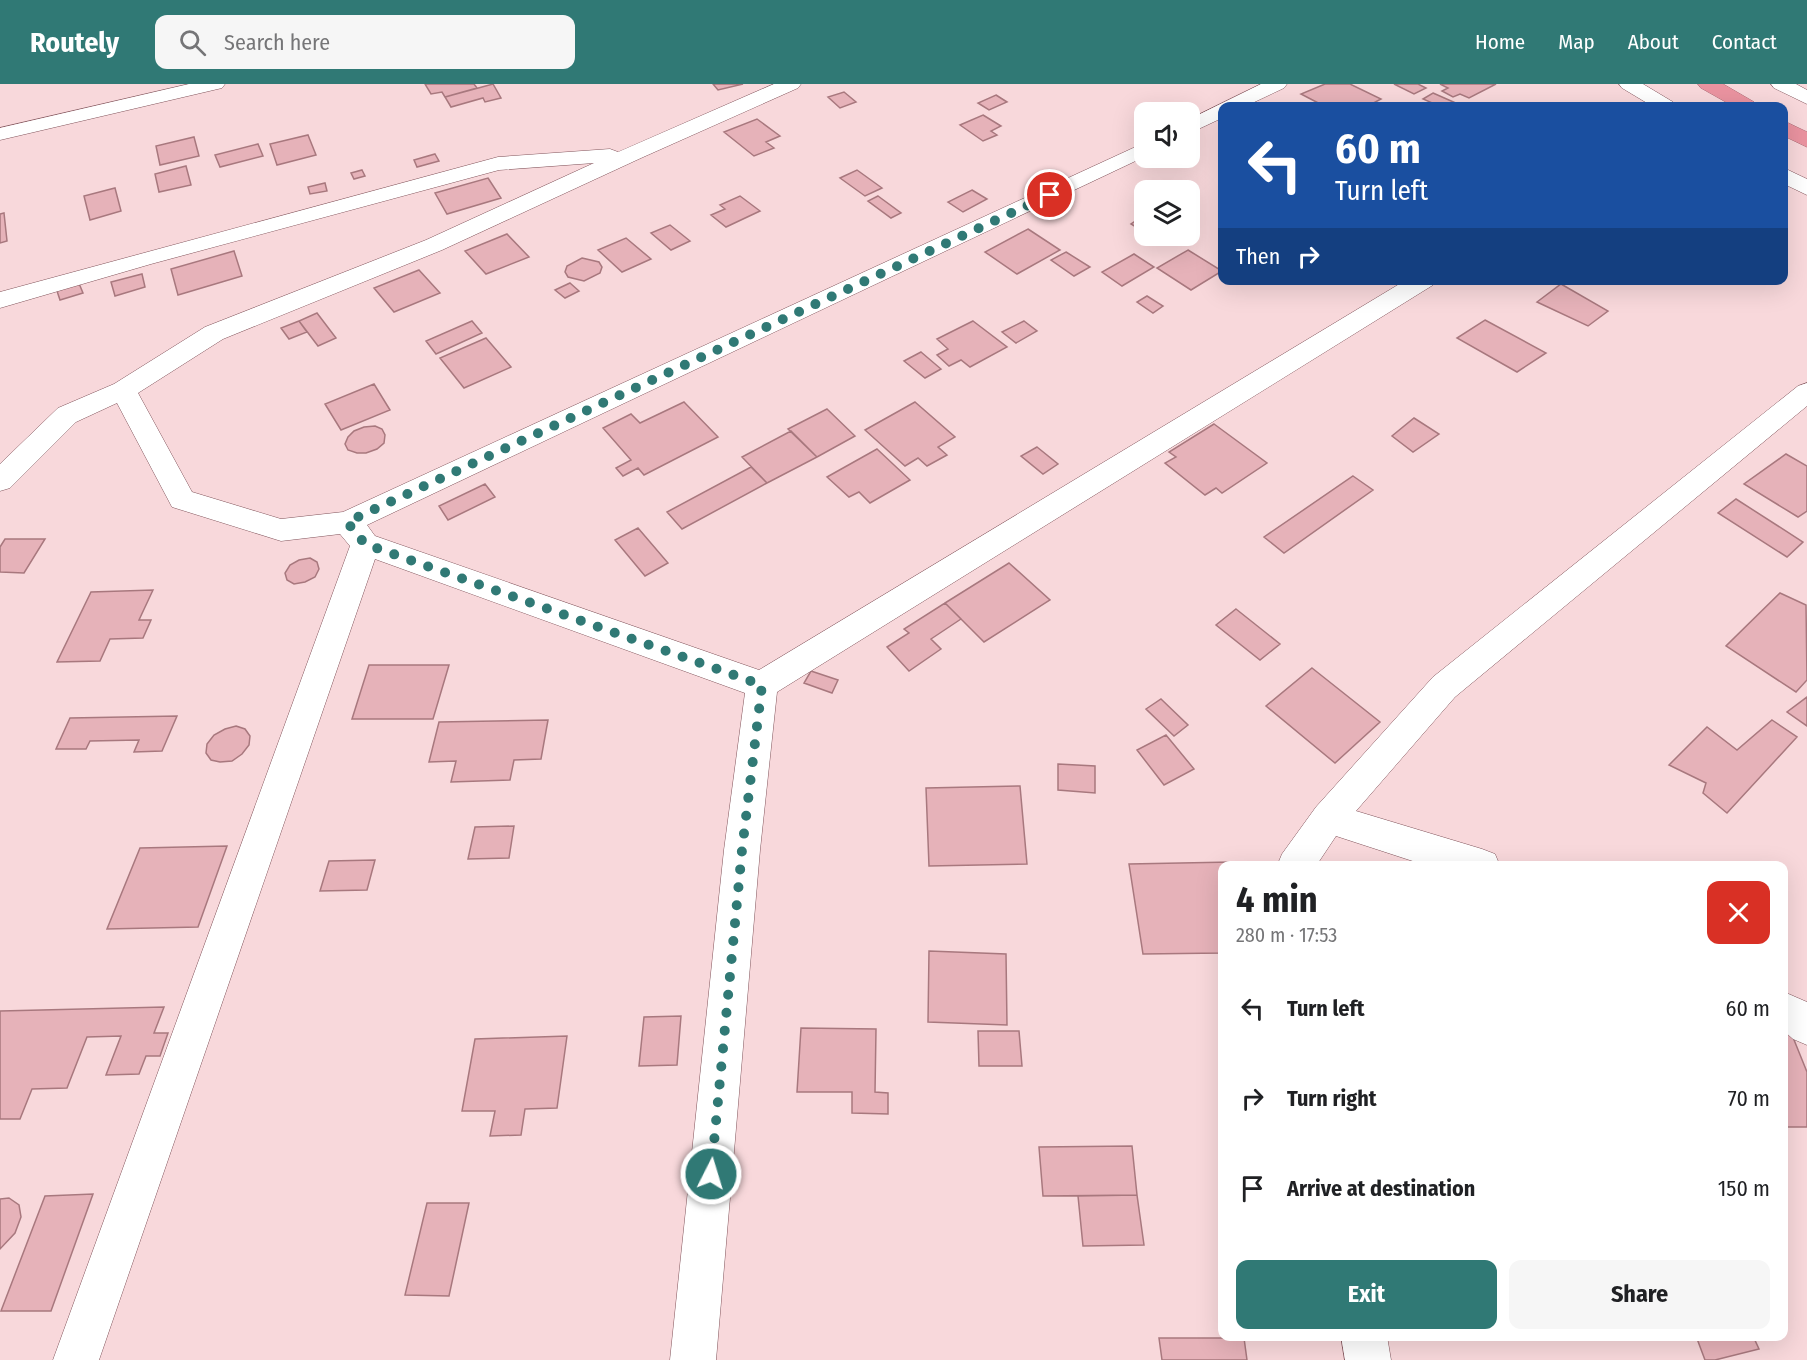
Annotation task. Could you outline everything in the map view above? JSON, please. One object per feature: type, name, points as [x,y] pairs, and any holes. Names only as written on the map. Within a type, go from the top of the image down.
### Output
[{"type":"highway","points":[[1707,84],[1740,102]]},
{"type":"highway","points":[[1788,129],[1807,141]]},
{"type":"street","points":[[0,134],[216,84]]},
{"type":"street","points":[[0,481],[67,415],[123,390],[214,333],[434,245],[633,153],[791,84]]},
{"type":"street","points":[[1239,102],[1277,84]]},
{"type":"street","points":[[1629,84],[1659,102]]},
{"type":"street","points":[[1781,84],[1807,98]]},
{"type":"street","points":[[1200,122],[1218,112]]},
{"type":"street","points":[[0,300],[143,259],[498,164],[633,153]]},
{"type":"street","points":[[75,1360],[356,533],[1134,153]]},
{"type":"street","points":[[1788,177],[1807,188]]},
{"type":"street","points":[[762,685],[1416,285]]},
{"type":"street","points":[[123,390],[182,500],[281,530],[356,533],[762,685]]},
{"type":"street","points":[[1298,861],[1328,818],[1444,687],[1807,392]]},
{"type":"street","points":[[693,1360],[742,850],[762,685]]},
{"type":"street","points":[[1328,818],[1466,861]]},
{"type":"street","points":[[1788,1013],[1807,1025]]},
{"type":"street","points":[[1365,1341],[1368,1360]]},
{"type":"building","points":[[425,84],[474,84],[477,88],[445,97],[442,92],[431,94]]},
{"type":"building","points":[[493,84],[501,98],[485,102],[483,98],[451,107],[445,97]]},
{"type":"building","points":[[713,84],[743,84],[718,90]]},
{"type":"building","points":[[1325,84],[1350,84],[1381,99],[1375,102],[1316,102],[1301,94]]},
{"type":"building","points":[[1394,84],[1418,84],[1426,88],[1414,94]]},
{"type":"building","points":[[1440,84],[1496,84],[1469,98],[1460,94],[1453,97],[1442,91],[1448,88]]},
{"type":"building","points":[[844,92],[856,102],[840,108],[828,97]]},
{"type":"building","points":[[1433,93],[1453,102],[1430,102],[1423,99]]},
{"type":"building","points":[[996,95],[1007,102],[989,110],[978,103]]},
{"type":"building","points":[[983,115],[1001,126],[991,131],[997,135],[983,141],[960,125]]},
{"type":"building","points":[[757,119],[780,136],[766,142],[774,148],[754,156],[724,132]]},
{"type":"building","points":[[308,135],[316,155],[277,165],[270,144]]},
{"type":"building","points":[[194,137],[199,156],[160,165],[156,146]]},
{"type":"building","points":[[258,144],[263,156],[220,167],[215,155]]},
{"type":"building","points":[[435,154],[439,161],[417,167],[414,160]]},
{"type":"building","points":[[186,166],[191,185],[159,192],[155,174]]},
{"type":"building","points":[[362,170],[365,176],[354,179],[351,173]]},
{"type":"building","points":[[857,170],[882,188],[865,196],[840,178]]},
{"type":"building","points":[[488,178],[501,198],[447,214],[435,193]]},
{"type":"building","points":[[325,183],[327,191],[310,194],[308,187]]},
{"type":"building","points":[[115,188],[121,211],[90,220],[84,196]]},
{"type":"building","points":[[972,190],[987,199],[963,212],[948,202]]},
{"type":"building","points":[[740,196],[760,211],[726,227],[711,215],[725,209],[720,205]]},
{"type":"building","points":[[878,196],[901,213],[891,218],[868,201]]},
{"type":"building","points":[[4,213],[7,241],[0,243],[0,214]]},
{"type":"building","points":[[670,225],[690,241],[671,250],[651,233]]},
{"type":"building","points":[[1028,229],[1060,250],[1017,274],[985,252]]},
{"type":"building","points":[[507,234],[529,257],[486,274],[465,251]]},
{"type":"building","points":[[626,238],[651,259],[622,272],[598,250]]},
{"type":"building","points":[[1188,250],[1218,269],[1218,273],[1191,290],[1157,268]]},
{"type":"building","points":[[234,251],[242,276],[178,295],[171,269]]},
{"type":"building","points":[[1066,252],[1090,267],[1074,276],[1051,260]]},
{"type":"building","points":[[1134,254],[1154,267],[1122,286],[1102,272]]},
{"type":"building","points":[[582,258],[599,262],[602,267],[600,273],[584,281],[568,277],[565,272],[567,266]]},
{"type":"building","points":[[419,270],[440,293],[394,312],[374,288]]},
{"type":"building","points":[[142,274],[145,287],[115,296],[111,282]]},
{"type":"building","points":[[78,281],[83,293],[60,300],[56,288]]},
{"type":"building","points":[[570,283],[579,291],[565,298],[555,290]]},
{"type":"building","points":[[1563,285],[1608,311],[1588,326],[1537,302]]},
{"type":"building","points":[[1147,296],[1163,306],[1153,313],[1137,302]]},
{"type":"building","points":[[317,313],[336,338],[318,346],[299,321]]},
{"type":"building","points":[[1485,320],[1546,353],[1517,372],[1457,338]]},
{"type":"building","points":[[299,321],[307,332],[289,339],[281,328]]},
{"type":"building","points":[[472,321],[482,333],[436,354],[426,341]]},
{"type":"building","points":[[973,321],[1007,347],[970,367],[961,360],[949,366],[937,355],[948,349],[937,339]]},
{"type":"building","points":[[1024,321],[1037,331],[1016,343],[1002,332]]},
{"type":"building","points":[[486,338],[511,367],[464,388],[440,358]]},
{"type":"building","points":[[921,352],[941,369],[925,378],[904,361]]},
{"type":"building","points":[[374,384],[390,410],[341,430],[325,404]]},
{"type":"building","points":[[684,402],[718,437],[644,475],[638,468],[623,476],[616,468],[631,460],[603,428],[631,414],[640,423]]},
{"type":"building","points":[[915,402],[955,437],[938,447],[947,455],[927,466],[918,458],[905,466],[865,430]]},
{"type":"building","points":[[827,409],[855,436],[817,457],[788,429]]},
{"type":"building","points":[[1414,418],[1439,434],[1413,452],[1392,436]]},
{"type":"building","points":[[1214,424],[1267,463],[1222,493],[1216,488],[1205,495],[1165,463],[1176,457],[1169,452]]},
{"type":"building","points":[[375,426],[382,429],[385,435],[384,443],[377,449],[366,453],[348,450],[345,444],[354,431]]},
{"type":"building","points":[[791,431],[817,457],[767,483],[742,457]]},
{"type":"building","points":[[1037,447],[1058,464],[1043,474],[1021,456]]},
{"type":"building","points":[[877,449],[910,480],[870,503],[859,492],[849,497],[827,477]]},
{"type":"building","points":[[1786,454],[1807,466],[1807,511],[1798,517],[1744,484]]},
{"type":"building","points":[[751,467],[767,483],[682,529],[667,512]]},
{"type":"building","points":[[1353,476],[1373,490],[1284,553],[1264,537]]},
{"type":"building","points":[[485,484],[495,497],[448,520],[439,506]]},
{"type":"building","points":[[1736,499],[1803,542],[1787,557],[1718,513]]},
{"type":"building","points":[[638,528],[668,563],[645,576],[615,540]]},
{"type":"building","points":[[5,539],[45,539],[24,573],[0,572],[0,547]]},
{"type":"building","points":[[310,558],[317,562],[319,569],[315,577],[294,584],[287,580],[285,573],[290,565]]},
{"type":"building","points":[[1009,563],[1050,600],[984,642],[945,603]]},
{"type":"building","points":[[153,590],[139,620],[151,620],[143,638],[110,639],[100,661],[57,662],[91,592]]},
{"type":"building","points":[[1780,593],[1806,605],[1807,680],[1796,692],[1726,646]]},
{"type":"building","points":[[945,603],[961,619],[931,639],[941,649],[909,671],[887,647],[909,633],[904,629]]},
{"type":"building","points":[[1236,609],[1280,644],[1260,660],[1216,625]]},
{"type":"building","points":[[369,665],[449,665],[433,719],[352,719]]},
{"type":"building","points":[[1312,668],[1380,722],[1335,763],[1266,706]]},
{"type":"building","points":[[811,671],[838,680],[832,693],[804,683]]},
{"type":"building","points":[[1807,697],[1807,726],[1787,712]]},
{"type":"building","points":[[1161,699],[1188,725],[1174,736],[1146,709]]},
{"type":"building","points":[[177,716],[162,751],[134,752],[139,740],[90,741],[86,749],[56,749],[70,718]]},
{"type":"building","points":[[548,720],[541,759],[514,760],[510,780],[451,782],[456,761],[429,762],[439,722]]},
{"type":"building","points":[[1772,720],[1797,737],[1727,813],[1703,793],[1706,783],[1669,765],[1707,727],[1737,750]]},
{"type":"building","points":[[236,726],[245,729],[250,736],[249,745],[232,761],[211,760],[206,753],[207,744],[214,735]]},
{"type":"building","points":[[1166,735],[1194,769],[1164,785],[1137,750]]},
{"type":"building","points":[[1058,764],[1095,766],[1095,793],[1058,790]]},
{"type":"building","points":[[1020,786],[1027,864],[929,866],[926,788]]},
{"type":"building","points":[[514,826],[509,858],[468,859],[475,827]]},
{"type":"building","points":[[227,846],[198,927],[107,929],[140,848]]},
{"type":"building","points":[[375,860],[367,890],[320,891],[329,861]]},
{"type":"building","points":[[1218,862],[1218,953],[1143,954],[1129,864]]},
{"type":"building","points":[[929,951],[1006,954],[1007,1025],[928,1022]]},
{"type":"building","points":[[164,1007],[154,1033],[168,1033],[160,1056],[146,1056],[139,1074],[106,1075],[121,1036],[87,1037],[67,1088],[32,1089],[20,1119],[0,1119],[0,1011]]},
{"type":"building","points":[[681,1016],[677,1065],[639,1066],[644,1017]]},
{"type":"building","points":[[801,1028],[876,1029],[875,1092],[888,1093],[888,1114],[852,1113],[852,1092],[797,1092]]},
{"type":"building","points":[[1788,1030],[1790,1030],[1807,1072],[1807,1127],[1788,1127]]},
{"type":"building","points":[[978,1031],[1019,1031],[1022,1066],[979,1066]]},
{"type":"building","points":[[567,1036],[557,1108],[525,1109],[521,1135],[490,1136],[495,1111],[462,1111],[475,1039]]},
{"type":"building","points":[[1132,1146],[1137,1195],[1043,1196],[1039,1147]]},
{"type":"building","points":[[93,1194],[51,1311],[1,1311],[45,1196]]},
{"type":"building","points":[[1137,1195],[1144,1245],[1083,1246],[1078,1196]]},
{"type":"building","points":[[9,1198],[19,1205],[21,1217],[15,1233],[0,1249],[0,1199]]},
{"type":"building","points":[[427,1203],[469,1203],[449,1296],[405,1295]]},
{"type":"building","points":[[1159,1338],[1218,1338],[1218,1341],[1244,1341],[1247,1360],[1162,1360]]},
{"type":"building","points":[[1698,1341],[1755,1341],[1759,1349],[1715,1360],[1705,1360]]},
{"type":"route","points":[[711,1174],[742,850],[762,685],[365,544],[347,522],[1050,195]]}]
